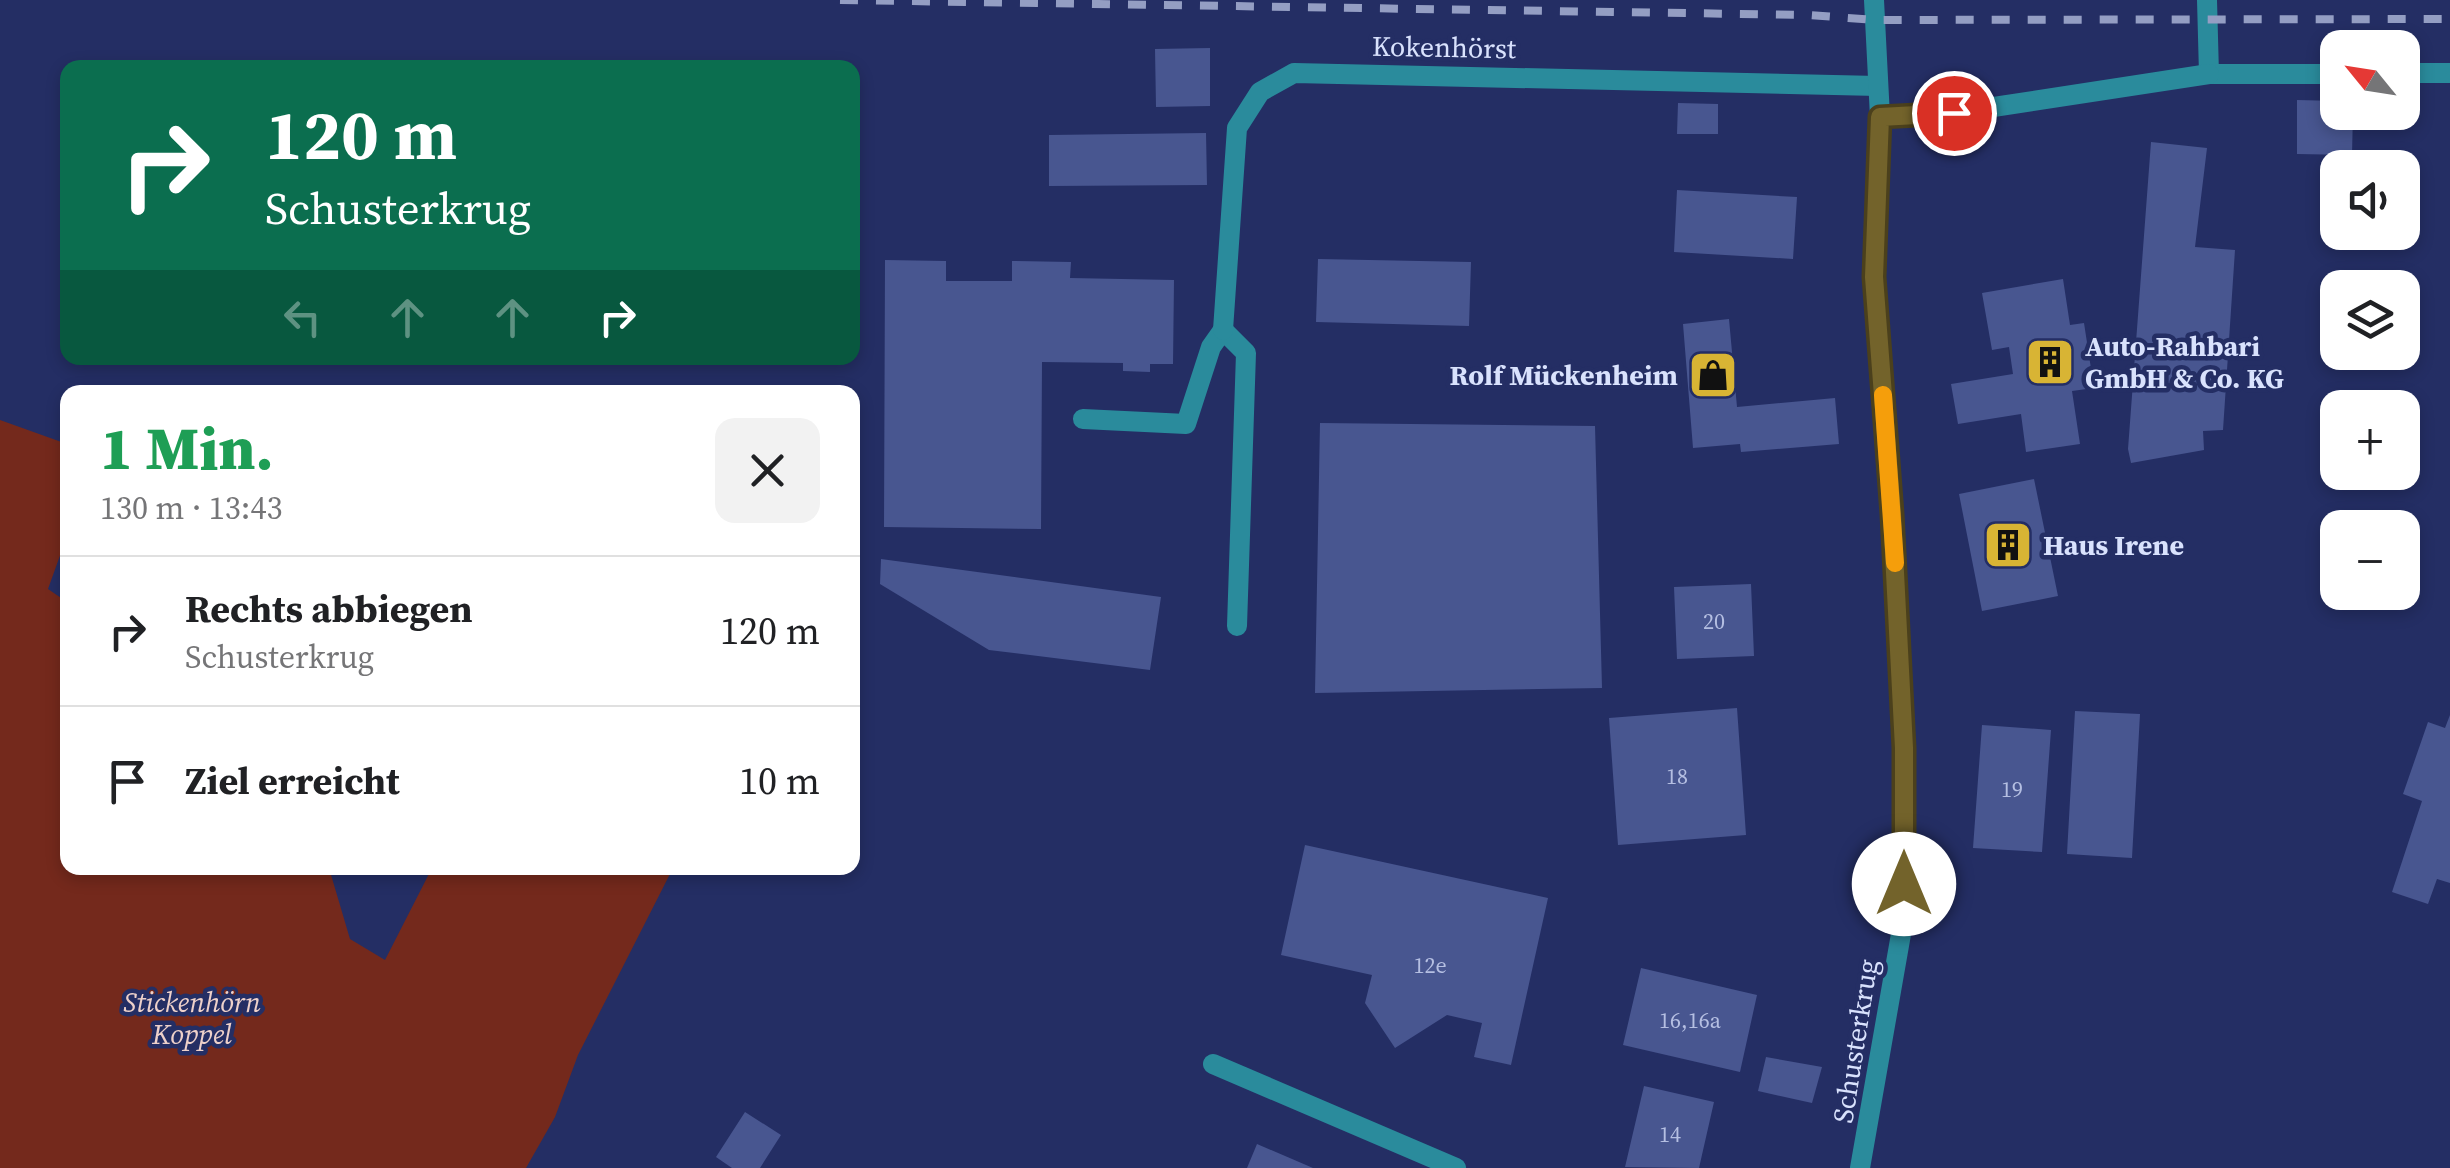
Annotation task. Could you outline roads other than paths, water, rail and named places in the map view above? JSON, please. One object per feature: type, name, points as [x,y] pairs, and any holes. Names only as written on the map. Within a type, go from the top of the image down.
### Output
[{"type":"street","name":"Schusterkrug","points":[[1860,1168],[1904,917],[1904,748],[1874,277],[1880,117],[1874,0]]},
{"type":"street","points":[[2207,0],[2209,74]]},
{"type":"street","name":"Kokenhörst","points":[[1223,330],[1237,128],[1260,92],[1294,73],[1878,86]]},
{"type":"street","points":[[2420,73],[2450,73]]},
{"type":"street","points":[[1880,117],[1954,113],[2209,74],[2320,74]]},
{"type":"street","points":[[1083,420],[1186,424],[1211,347],[1223,330],[1246,353],[1237,626]]},
{"type":"street","points":[[1213,1064],[1456,1168]]},
{"type":"railway","points":[[840,0],[1810,15],[1875,20],[2450,19]]},
{"type":"place","name":"Auto-Rahbari GmbH & Co. KG","points":[[2050,362]]},
{"type":"place","name":"Rolf Mückenheim","points":[[1713,375]]},
{"type":"place","name":"Haus Irene","points":[[2008,545]]},
{"type":"park label","name":"Stickenhörn Koppel","points":[[192,1018]]}]
